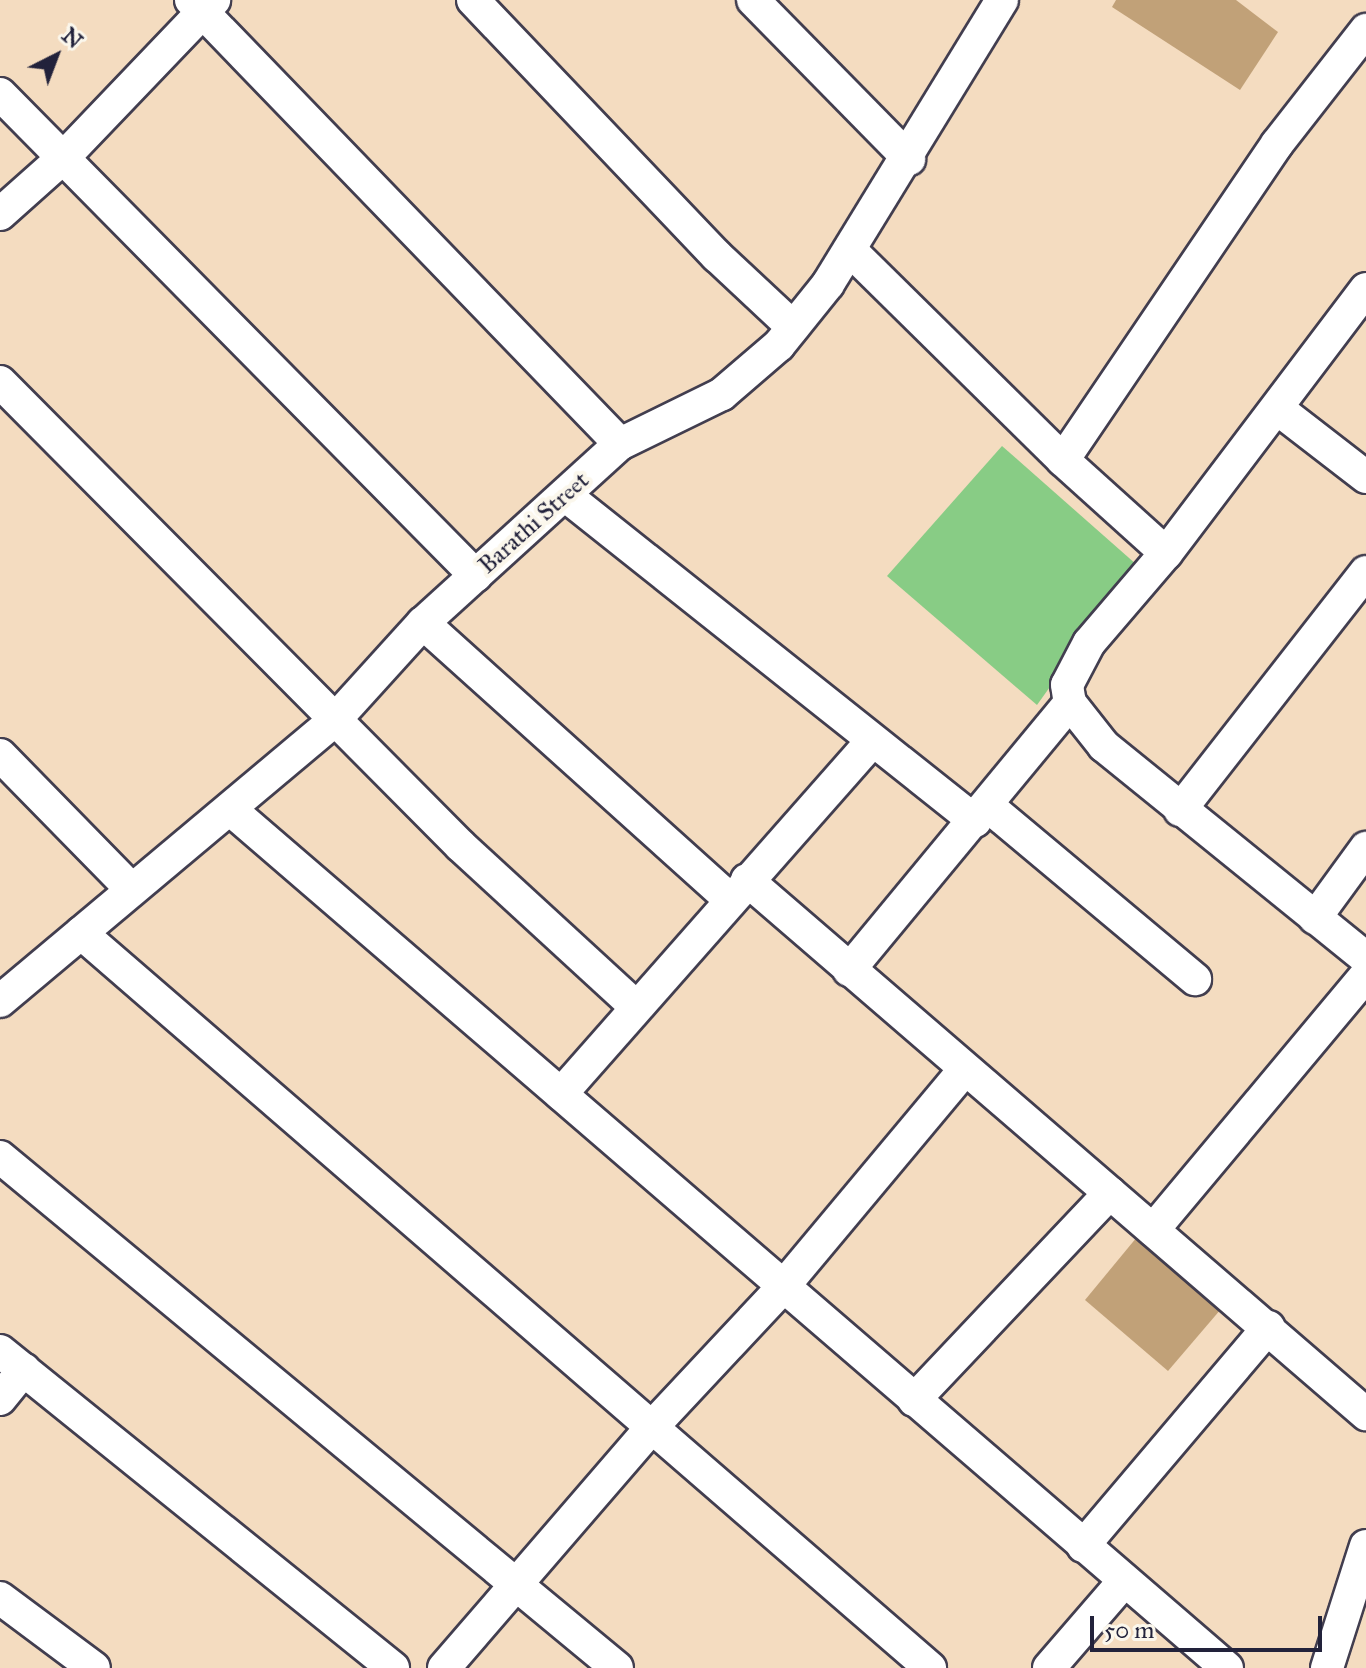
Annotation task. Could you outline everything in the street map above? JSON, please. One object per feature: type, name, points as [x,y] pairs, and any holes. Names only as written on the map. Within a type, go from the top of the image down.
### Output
[{"type":"street","points":[[473,0],[717,256],[793,327]]},
{"type":"street","points":[[753,0],[909,159]]},
{"type":"street","name":"Barathi Street","points":[[6,986],[81,933],[334,721],[423,623],[620,444],[722,394],[793,327],[850,250],[909,159],[1002,0]]},
{"type":"street","points":[[0,214],[65,156],[202,4],[620,444]]},
{"type":"street","points":[[1063,460],[1268,157],[1366,30]]},
{"type":"street","points":[[0,94],[65,156],[476,576]]},
{"type":"street","points":[[850,250],[1063,460],[1166,553]]},
{"type":"street","points":[[1366,289],[1278,409],[1074,665],[1067,685],[1070,703],[1104,746],[1366,958]]},
{"type":"street","points":[[0,382],[334,721],[635,1006]]},
{"type":"street","points":[[1278,409],[1366,477]]},
{"type":"street","points":[[565,495],[872,741],[981,813],[1195,979]]},
{"type":"street","points":[[1180,810],[1366,572]]},
{"type":"street","points":[[423,623],[738,889],[849,970],[1269,1327],[1366,1414]]},
{"type":"street","points":[[849,970],[1070,703]]},
{"type":"street","points":[[561,1094],[738,889],[872,741]]},
{"type":"street","points":[[0,755],[131,889]]},
{"type":"street","points":[[230,809],[782,1288],[1227,1668]]},
{"type":"street","points":[[1315,918],[1366,848]]},
{"type":"street","points":[[81,933],[554,1348],[652,1427],[930,1668]]},
{"type":"street","points":[[1153,1230],[1366,975]]},
{"type":"street","points":[[444,1668],[652,1427],[782,1288],[964,1070]]},
{"type":"street","points":[[0,1157],[617,1668]]},
{"type":"street","points":[[914,1400],[1110,1193]]},
{"type":"street","points":[[1083,1546],[1269,1327]]},
{"type":"street","points":[[0,1399],[12,1360],[393,1668]]},
{"type":"street","points":[[1327,1668],[1357,1613],[1366,1546]]},
{"type":"street","points":[[1049,1668],[1124,1581]]},
{"type":"street","points":[[0,1598],[94,1668]]},
{"type":"green space","points":[[1002,446],[1137,565],[1037,705],[887,576]]},
{"type":"building","points":[[1116,0],[1236,0],[1278,32],[1240,90],[1112,7]]},
{"type":"building","points":[[1137,1237],[1221,1309],[1168,1371],[1085,1300]]}]
